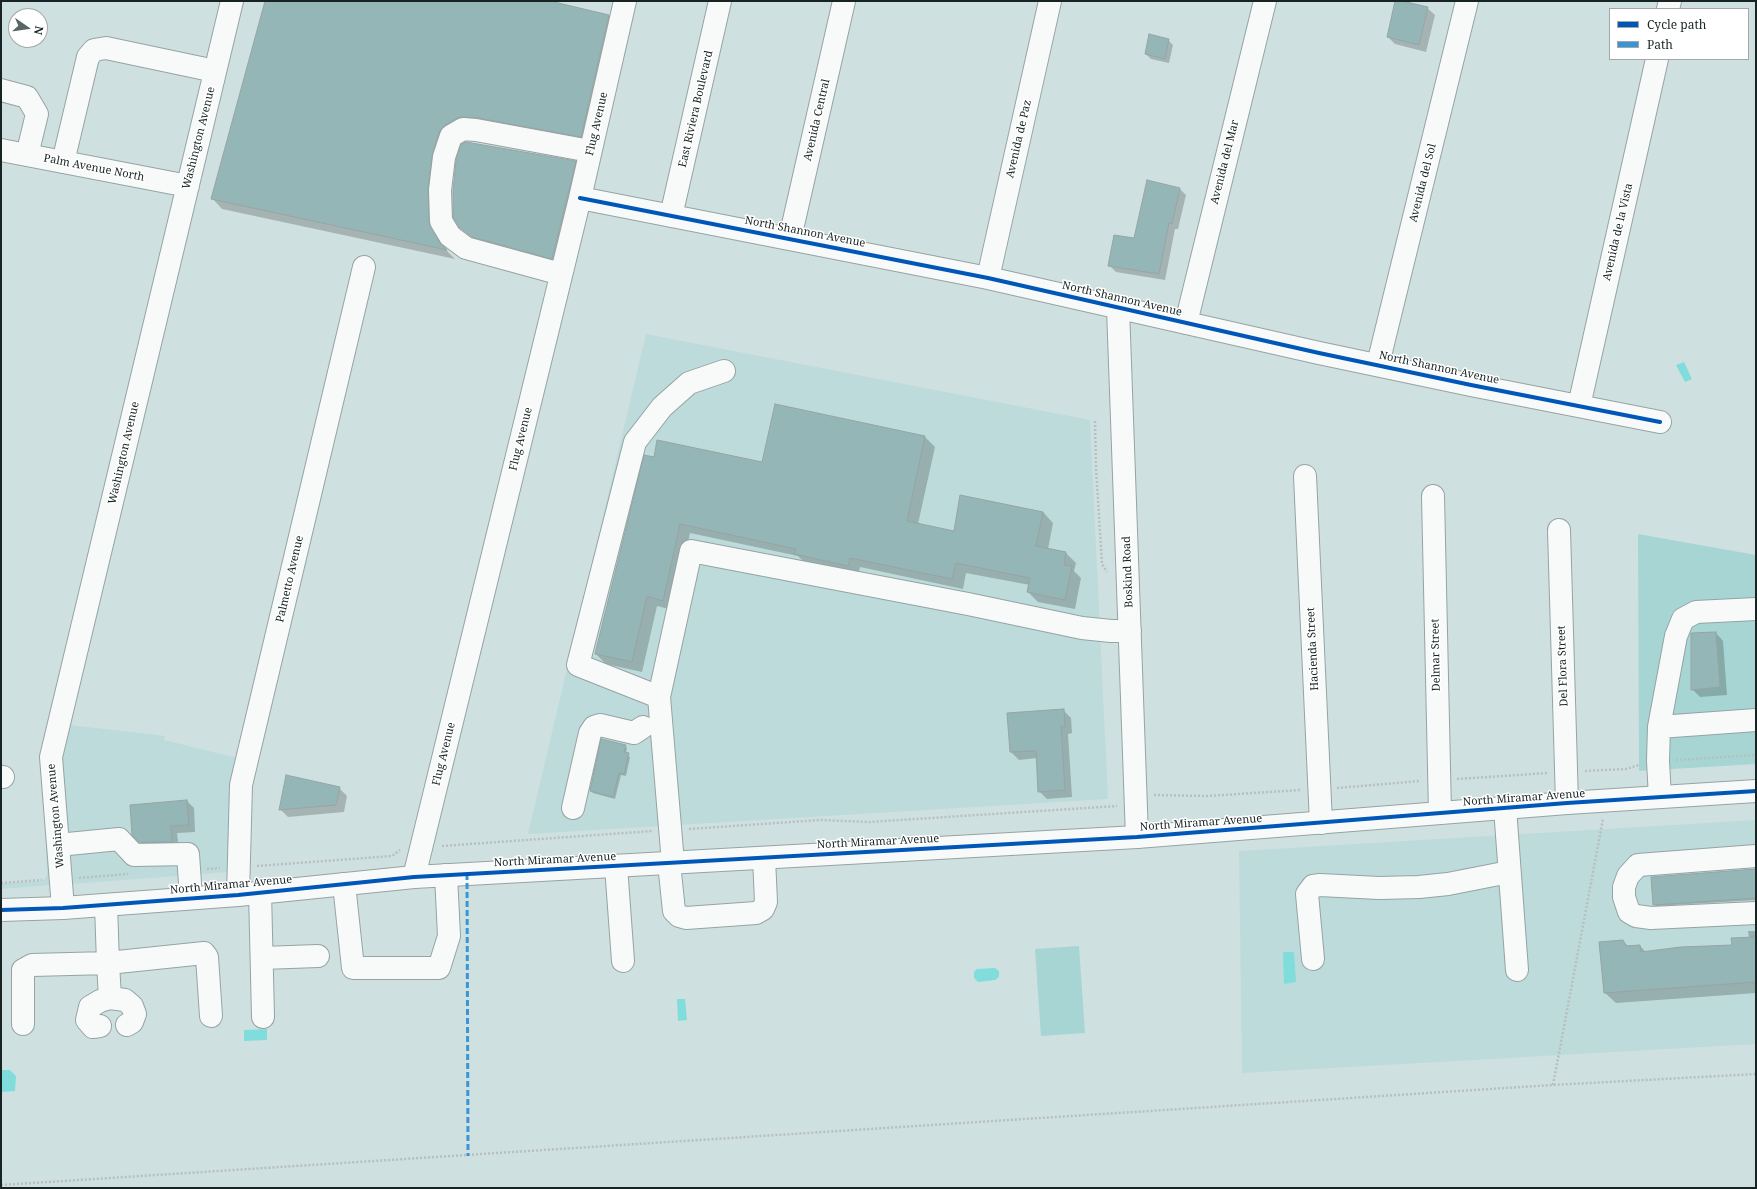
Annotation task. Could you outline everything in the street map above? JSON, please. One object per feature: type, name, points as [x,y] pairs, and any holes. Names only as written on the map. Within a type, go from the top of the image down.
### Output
[{"type":"street","name":"Washington Avenue","points":[[63,908],[51,757],[232,1]]},
{"type":"street","name":"Flug Avenue","points":[[414,877],[562,274],[624,1]]},
{"type":"street","name":"East Riviera Boulevard","points":[[671,216],[720,1]]},
{"type":"street","name":"Avenida Central","points":[[790,238],[844,1]]},
{"type":"street","name":"Avenida de Paz","points":[[988,278],[1050,1]]},
{"type":"street","name":"Avenida del Mar","points":[[1186,323],[1265,1]]},
{"type":"street","name":"Avenida del Sol","points":[[1378,364],[1467,1]]},
{"type":"street","points":[[63,162],[90,54],[101,48],[215,71]]},
{"type":"street","name":"Avenida de la Vista","points":[[1579,406],[1657,60]]},
{"type":"street","points":[[1,90],[27,97],[37,114],[27,155]]},
{"type":"street","points":[[562,274],[466,248],[450,236],[441,221],[440,190],[444,157],[451,136],[463,129],[476,130],[590,151]]},
{"type":"street","name":"Palm Avenue North","points":[[1,150],[188,186]]},
{"type":"street","name":"North Shannon Avenue","points":[[580,198],[988,278],[1471,385],[1660,422]]},
{"type":"street","name":"Palmetto Avenue","points":[[238,895],[241,785],[364,267]]},
{"type":"street","name":"Boskind Road","points":[[1118,308],[1137,837]]},
{"type":"street","points":[[659,697],[578,665],[635,442],[662,407],[689,383],[724,371]]},
{"type":"street","name":"Hacienda Street","points":[[1305,476],[1321,823]]},
{"type":"street","name":"Delmar Street","points":[[1433,496],[1440,813]]},
{"type":"street","name":"Del Flora Street","points":[[1559,530],[1567,803]]},
{"type":"street","points":[[764,858],[766,902],[763,909],[756,913],[686,918],[679,916],[674,911],[671,863],[671,830],[659,697],[691,551],[968,604],[1082,628],[1111,631],[1130,630]]},
{"type":"street","points":[[1660,797],[1658,761],[1659,726],[1676,636],[1683,619],[1696,612],[1756,608]]},
{"type":"street","points":[[1659,726],[1756,720]]},
{"type":"street","points":[[573,808],[590,733],[594,727],[600,725],[634,733],[643,727]]},
{"type":"street","name":"North Miramar Avenue","points":[[1,910],[63,908],[238,895],[414,877],[1137,837],[1606,800],[1756,791]]},
{"type":"street","points":[[1505,808],[1517,970]]},
{"type":"street","points":[[58,845],[119,839],[134,855],[188,854],[191,898]]},
{"type":"street","points":[[1756,856],[1638,865],[1628,876],[1624,887],[1624,897],[1629,912],[1636,916],[1651,918],[1756,913]]},
{"type":"street","points":[[616,866],[624,961]]},
{"type":"street","points":[[1313,959],[1307,894],[1313,886],[1320,885],[1379,888],[1419,887],[1448,884],[1509,872]]},
{"type":"street","points":[[344,884],[353,968],[439,968],[449,936],[446,875]]},
{"type":"street","points":[[260,892],[263,1017]]},
{"type":"street","points":[[106,905],[110,998]]},
{"type":"street","points":[[23,1024],[23,970],[32,965],[108,963],[204,953],[207,957],[211,1016]]},
{"type":"street","points":[[262,958],[318,956]]},
{"type":"street","points":[[100,1026],[93,1027],[87,1020],[90,1007],[100,1001],[110,998],[124,1000],[132,1006],[135,1014],[132,1022],[127,1024]]},
{"type":"path","points":[[189,870],[392,856],[405,847],[820,820],[869,822],[1136,805],[1152,795],[1207,796],[1626,769],[1658,761],[1756,755]]},
{"type":"path","points":[[1552,1085],[1606,800]]},
{"type":"path","points":[[1,883],[129,874]]},
{"type":"path","points":[[1,1185],[1552,1085],[1756,1074]]},
{"type":"shaded area","points":[[646,334],[1090,420],[1108,799],[528,834]]},
{"type":"shaded area","points":[[1638,534],[1756,555],[1756,764],[1639,771]]},
{"type":"shaded area","points":[[69,725],[165,736],[164,740],[237,758],[229,872],[71,884],[61,758]]},
{"type":"shaded area","points":[[45,801],[51,885],[1,889],[1,883],[40,881],[44,880],[47,876]]},
{"type":"shaded area","points":[[1756,820],[1756,1044],[1242,1073],[1239,851]]},
{"type":"shaded area","points":[[1079,946],[1085,1033],[1041,1036],[1035,949]]},
{"type":"water","points":[[1684,362],[1692,379],[1685,382],[1676,365]]},
{"type":"water","points":[[1283,952],[1294,952],[1296,982],[1284,984]]},
{"type":"water","points":[[995,968],[999,971],[999,977],[995,980],[978,982],[974,978],[974,972],[977,969]]},
{"type":"water","points":[[677,999],[685,999],[687,1020],[678,1021]]},
{"type":"water","points":[[267,1029],[267,1040],[244,1041],[244,1030]]},
{"type":"water","points":[[1,1070],[10,1070],[16,1076],[15,1091],[1,1092]]},
{"type":"building","points":[[265,1],[550,1],[609,15],[581,137],[478,118],[464,117],[457,118],[445,125],[439,132],[432,156],[428,189],[429,221],[439,242],[447,250],[211,199]]},
{"type":"building","points":[[1395,1],[1402,1],[1428,7],[1419,45],[1387,37]]},
{"type":"building","points":[[1149,34],[1169,39],[1165,59],[1145,54]]},
{"type":"building","points":[[466,142],[576,161],[552,259],[472,237],[459,227],[453,217],[453,191],[456,160],[461,144]]},
{"type":"building","points":[[1147,180],[1180,188],[1172,224],[1169,223],[1159,274],[1108,266],[1114,235],[1134,238]]},
{"type":"building","points":[[775,404],[925,436],[907,521],[954,531],[960,495],[1043,512],[1036,546],[1066,552],[1064,565],[1072,566],[1065,600],[1027,592],[1030,578],[956,563],[952,579],[850,558],[848,566],[794,554],[796,549],[680,524],[663,601],[647,596],[632,662],[595,654],[644,455],[654,457],[657,440],[762,462]]},
{"type":"building","points":[[1716,632],[1720,687],[1691,690],[1691,633]]},
{"type":"building","points":[[1064,709],[1065,726],[1061,726],[1065,790],[1038,792],[1036,751],[1010,752],[1007,713]]},
{"type":"building","points":[[601,739],[626,745],[624,752],[629,753],[624,774],[619,773],[613,797],[590,791]]},
{"type":"building","points":[[286,775],[340,787],[336,805],[279,810]]},
{"type":"building","points":[[187,800],[189,825],[171,826],[172,842],[139,842],[132,835],[130,805]]},
{"type":"building","points":[[1756,869],[1756,898],[1653,905],[1651,877]]},
{"type":"building","points":[[1756,937],[1756,982],[1604,993],[1599,942],[1623,940],[1626,946],[1640,945],[1641,952],[1681,947],[1732,945],[1731,938]]},
{"type":"marked path","points":[[467,874],[468,1156]]},
{"type":"cycle path","points":[[580,198],[988,278],[1319,353],[1471,385],[1660,422]]},
{"type":"cycle path","points":[[1,910],[63,908],[238,895],[414,877],[1137,837],[1567,803],[1756,791]]}]
